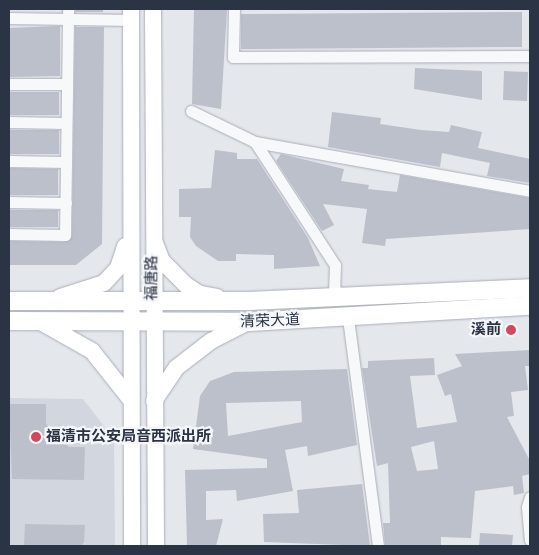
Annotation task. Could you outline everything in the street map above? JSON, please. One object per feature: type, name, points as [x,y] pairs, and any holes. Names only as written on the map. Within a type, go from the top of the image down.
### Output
[{"type":"main road","name":"清荣大道","points":[[9,301],[248,301],[530,288]]},
{"type":"main road","name":"清荣大道","points":[[9,320],[130,324],[249,322],[348,318],[530,306]]},
{"type":"street","name":"福唐路","points":[[153,9],[152,324],[156,546]]},
{"type":"street","points":[[234,9],[233,57],[530,56]]},
{"type":"street","points":[[9,18],[68,14],[131,14]]},
{"type":"street","points":[[9,234],[65,235],[68,14]]},
{"type":"street","name":"福唐路","points":[[131,14],[130,324],[132,546]]},
{"type":"street","points":[[9,84],[67,84]]},
{"type":"street","points":[[191,111],[255,142],[530,191]]},
{"type":"street","points":[[9,122],[66,123]]},
{"type":"street","points":[[255,142],[335,265],[334,290],[347,297]]},
{"type":"street","points":[[9,161],[66,162]]},
{"type":"street","points":[[9,202],[66,203]]},
{"type":"street","points":[[40,302],[104,283],[118,268],[130,234]]},
{"type":"street","points":[[152,236],[162,261],[186,285],[200,294],[248,301]]},
{"type":"street","points":[[348,318],[378,546]]},
{"type":"street","points":[[39,321],[92,351],[131,401]]},
{"type":"street","points":[[154,401],[176,368],[212,341],[249,322]]},
{"type":"street","points":[[530,498],[527,507],[530,540]]},
{"type":"shaded area","points":[[9,398],[83,399],[114,439],[115,546],[9,546]]},
{"type":"building","points":[[76,9],[103,9],[103,12],[75,12]]},
{"type":"building","points":[[194,9],[227,9],[221,109],[192,104]]},
{"type":"building","points":[[522,12],[522,47],[241,49],[241,14]]},
{"type":"building","points":[[60,26],[60,76],[9,77],[9,28]]},
{"type":"building","points":[[75,27],[104,27],[102,244],[76,265],[9,265],[9,241],[65,242],[72,236]]},
{"type":"building","points":[[415,68],[482,71],[482,100],[414,89]]},
{"type":"building","points":[[504,71],[528,72],[527,101],[503,100]]},
{"type":"building","points":[[9,92],[59,92],[59,115],[9,115]]},
{"type":"building","points":[[332,112],[381,118],[380,124],[421,130],[449,132],[451,125],[482,132],[478,148],[530,159],[530,183],[487,176],[490,163],[442,153],[440,167],[328,147]]},
{"type":"building","points":[[9,130],[59,130],[59,154],[9,154]]},
{"type":"building","points":[[215,150],[237,153],[237,159],[257,159],[308,238],[320,266],[274,269],[274,255],[236,254],[236,261],[218,261],[196,246],[190,237],[191,217],[179,217],[179,189],[211,188]]},
{"type":"building","points":[[281,154],[344,169],[341,181],[369,185],[368,189],[397,192],[400,175],[530,198],[530,229],[386,239],[385,246],[362,243],[367,209],[323,204],[334,225],[322,231],[276,161]]},
{"type":"building","points":[[9,168],[58,169],[58,195],[9,195]]},
{"type":"building","points":[[9,210],[58,210],[58,227],[9,227]]},
{"type":"building","points":[[530,350],[530,366],[525,366],[528,390],[511,392],[514,416],[507,417],[530,461],[530,474],[522,476],[524,493],[514,495],[513,486],[475,491],[471,538],[441,537],[441,546],[385,545],[383,523],[390,523],[388,463],[377,466],[362,368],[368,368],[368,361],[434,358],[435,375],[410,376],[417,428],[457,422],[451,394],[445,396],[437,375],[462,366],[455,354]],"holes":[[[434,441],[438,469],[417,471],[411,447]]]},
{"type":"building","points":[[347,369],[357,445],[308,456],[307,446],[285,450],[293,491],[237,501],[236,490],[206,491],[206,520],[223,519],[216,546],[187,546],[185,470],[267,468],[267,459],[193,449],[200,396],[210,381],[234,372]],"holes":[[[301,401],[302,422],[228,436],[226,403]]]},
{"type":"building","name":"福清市公安局音西派出所","points":[[9,404],[46,404],[46,424],[69,447],[85,447],[84,480],[12,479]]},
{"type":"building","points":[[362,484],[370,546],[264,542],[263,514],[299,513],[297,490]]},
{"type":"building","points":[[25,524],[85,525],[84,542],[81,546],[24,546]]},
{"type":"building","points":[[480,533],[513,535],[512,546],[479,546]]},
{"type":"place","name":"溪前","points":[[511,330]]},
{"type":"place","name":"福清市公安局音西派出所","points":[[36,437]]}]
